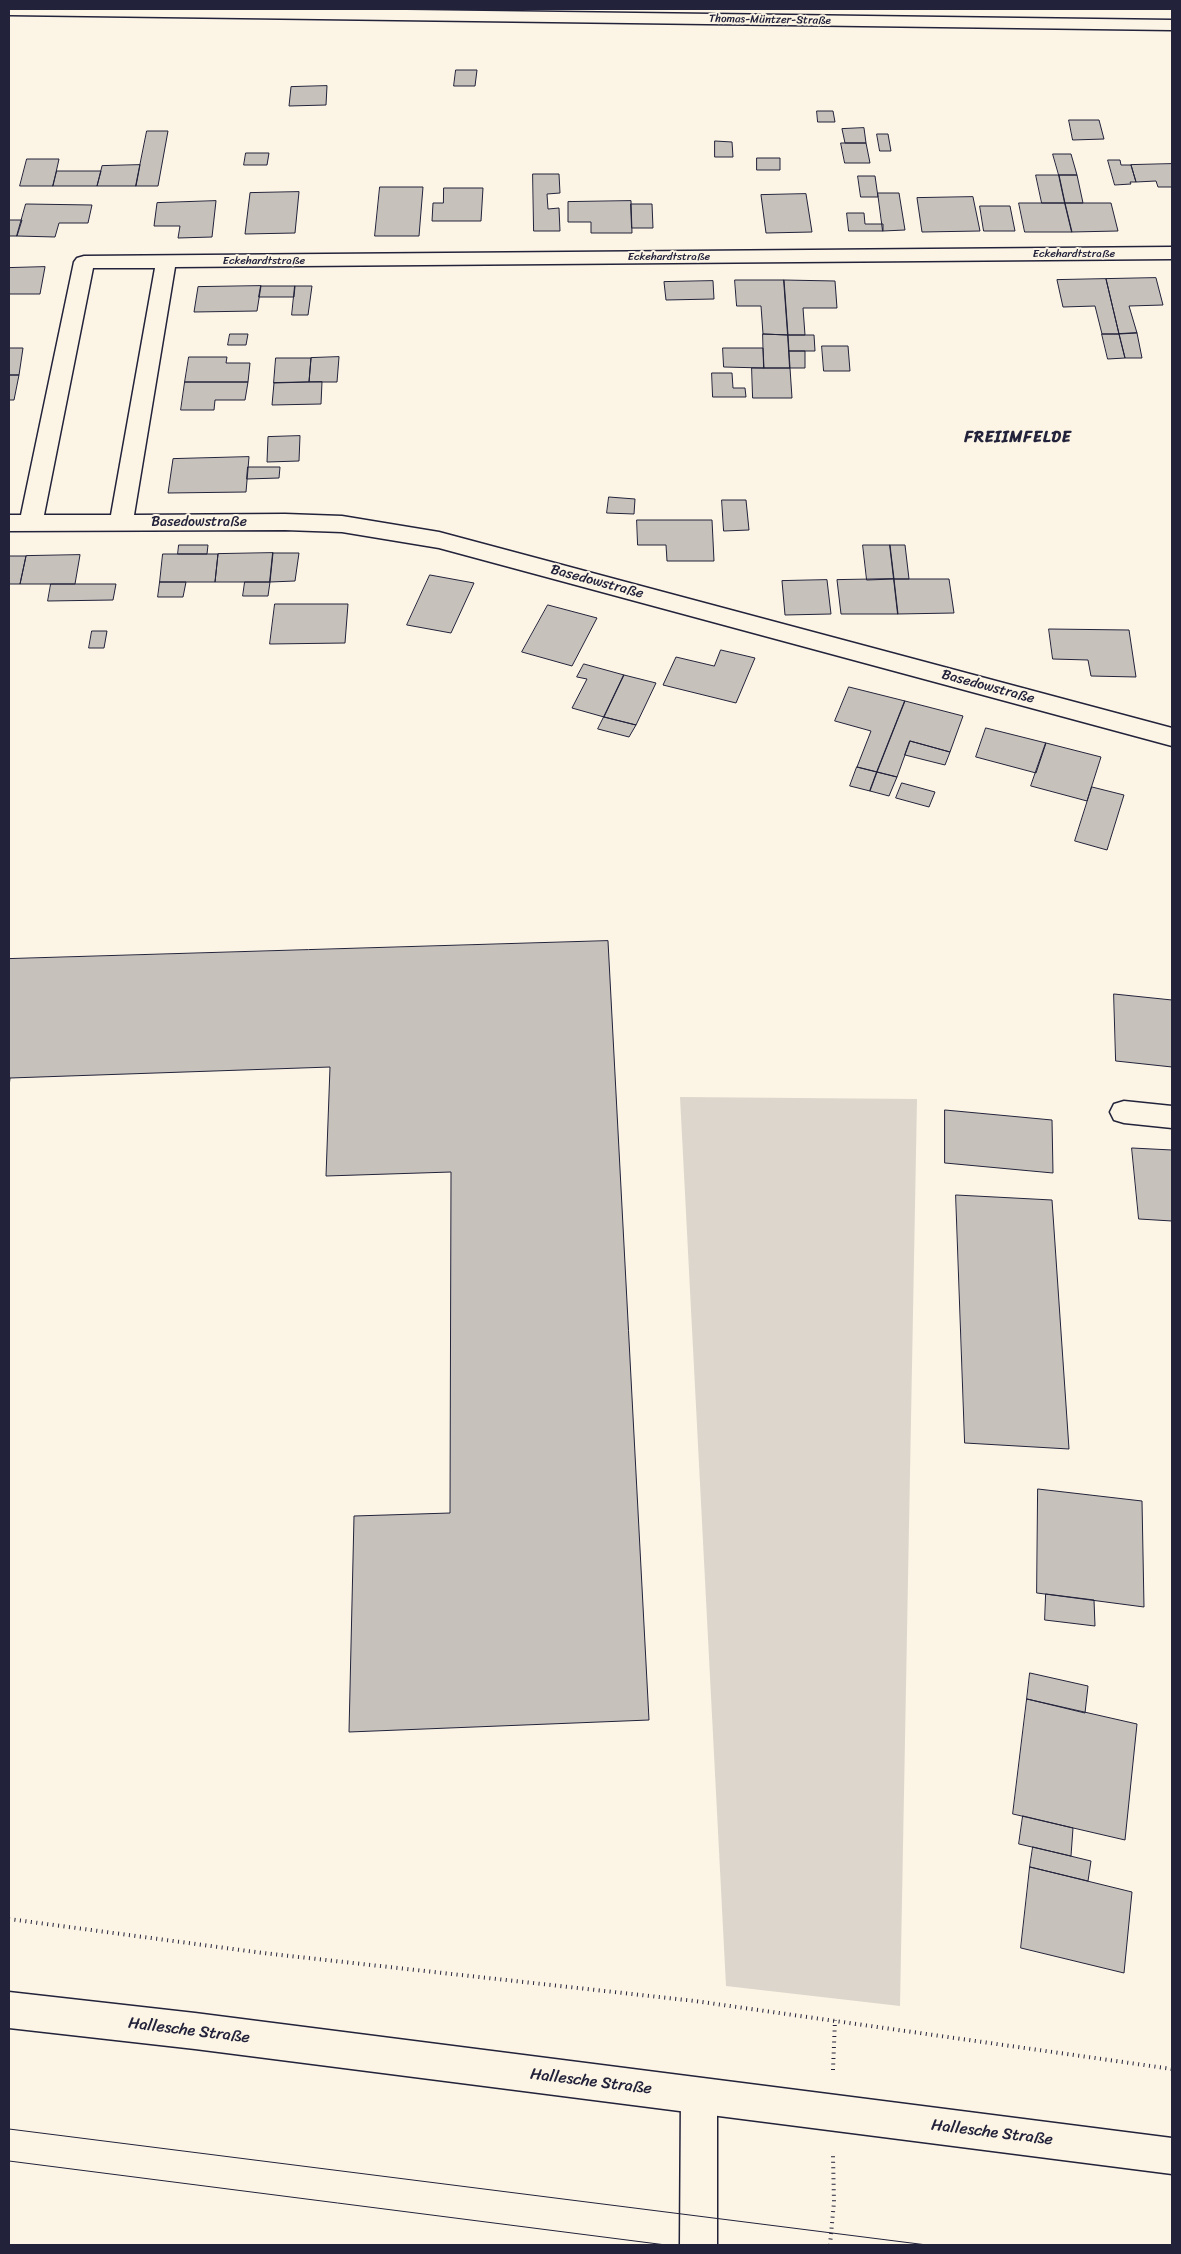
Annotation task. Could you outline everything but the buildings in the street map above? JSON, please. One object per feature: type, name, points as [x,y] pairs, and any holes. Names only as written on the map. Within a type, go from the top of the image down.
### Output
[{"type":"street","name":"Thomas-Müntzer-Straße","points":[[9,10],[1172,25]]},
{"type":"street","name":"Eckehardtstraße","points":[[20,523],[84,262],[1172,253]]},
{"type":"street","points":[[121,523],[166,262]]},
{"type":"street","name":"Basedowstraße","points":[[20,523],[285,522],[342,524],[439,540],[1172,737]]},
{"type":"street","points":[[1124,1112],[1172,1117]]},
{"type":"street","name":"Hallesche Straße","points":[[9,2010],[195,2031],[1172,2156]]},
{"type":"street","points":[[698,2245],[699,2096]]},
{"type":"path","points":[[9,1919],[263,1953],[696,2001],[1172,2068]]},
{"type":"shaded area","points":[[680,1097],[917,1099],[900,2006],[726,1986]]},
{"type":"tram line","points":[[9,2129],[927,2245]]},
{"type":"tram line","points":[[9,2161],[666,2245]]},
{"type":"district","name":"FREIIMFELDE","points":[[1018,438]]}]
